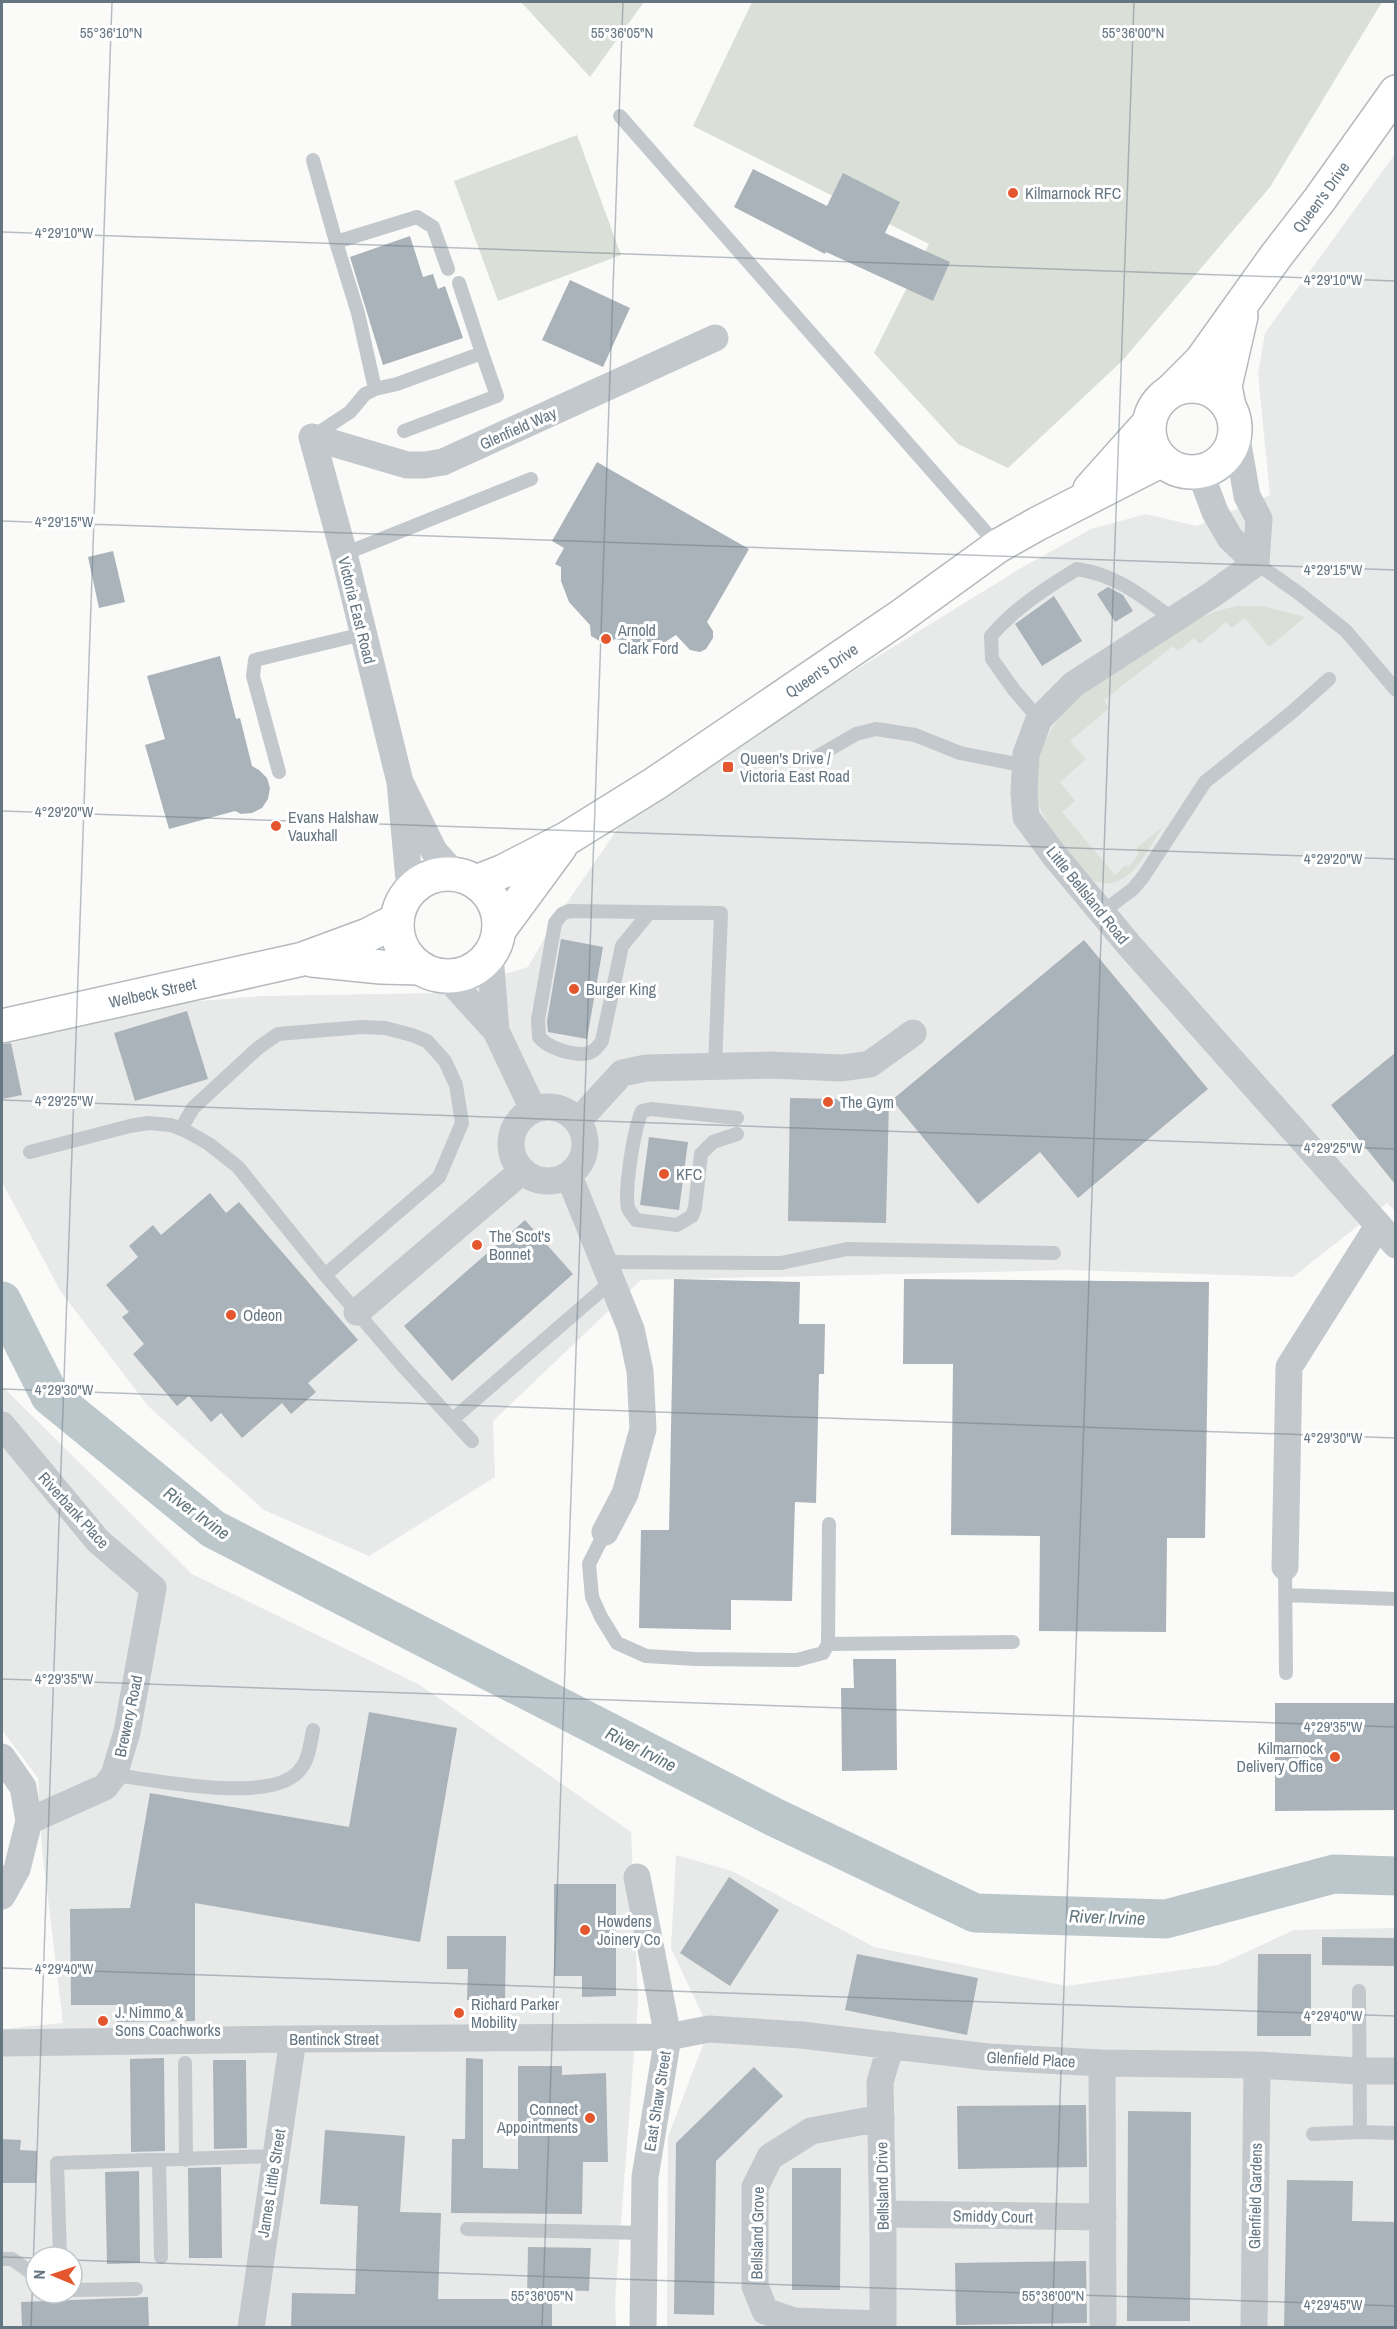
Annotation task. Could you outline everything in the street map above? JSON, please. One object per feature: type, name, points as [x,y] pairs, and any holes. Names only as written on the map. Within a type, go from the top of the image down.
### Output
[{"type":"main road","name":"Queen's Drive","points":[[1172,390],[1201,361],[1395,92]]},
{"type":"main road","name":"Queen's Drive","points":[[1232,417],[1226,386],[1231,353],[1245,300]]},
{"type":"main road","points":[[1191,386],[1210,389],[1221,396],[1232,417],[1234,440],[1221,461],[1212,468],[1200,472],[1186,472],[1173,468],[1153,449],[1149,436],[1149,423],[1157,404],[1172,390],[1191,386]]},
{"type":"main road","name":"Queen's Drive","points":[[1079,502],[1149,423]]},
{"type":"main road","name":"Queen's Drive","points":[[466,879],[504,871],[566,839],[690,760],[897,619],[998,546],[1162,460]]},
{"type":"main road","name":"Queen's Drive","points":[[494,942],[566,839]]},
{"type":"main road","points":[[443,874],[466,879],[486,891],[494,903],[498,916],[494,942],[478,967],[463,974],[433,972],[410,959],[402,947],[398,934],[404,906],[419,883],[431,877],[443,874]]},
{"type":"main road","name":"Welbeck Street","points":[[2,1026],[303,959],[368,935],[404,906]]},
{"type":"main road","name":"Welbeck Street","points":[[303,959],[433,972]]},
{"type":"street","name":"Glenfield Way","points":[[312,437],[407,465],[443,462],[715,338]]},
{"type":"street","points":[[1232,417],[1247,496],[1259,519],[1256,563]]},
{"type":"street","name":"Victoria East Road","points":[[312,437],[344,554],[400,782],[404,906]]},
{"type":"street","points":[[1200,472],[1215,512],[1230,538],[1256,563]]},
{"type":"street","name":"Little Bellsland Road","points":[[1256,563],[1174,620],[1074,684],[1040,720],[1026,754],[1024,793],[1026,817],[1101,913],[1387,1236]]},
{"type":"street","name":"Victoria East Road","points":[[400,782],[435,851],[466,879]]},
{"type":"street","points":[[494,942],[496,1031]]},
{"type":"street","points":[[433,972],[496,1031],[533,1109]]},
{"type":"street","points":[[578,1120],[622,1073],[646,1068],[770,1065],[842,1068],[870,1064],[913,1033]]},
{"type":"street","points":[[545,1106],[558,1107],[569,1112],[578,1120],[584,1132],[586,1144],[584,1156],[569,1176],[557,1181],[545,1182],[533,1178],[522,1171],[513,1155],[511,1137],[515,1126],[533,1109],[545,1106]]},
{"type":"street","points":[[357,1312],[522,1171]]},
{"type":"street","points":[[569,1176],[631,1329],[640,1371],[643,1429],[625,1494],[605,1532]]},
{"type":"street","points":[[1285,1567],[1289,1367],[1387,1236]]},
{"type":"street","name":"Riverbank Place","points":[[2,1425],[98,1541],[153,1588]]},
{"type":"street","name":"Brewery Road","points":[[29,1821],[105,1787],[114,1775],[128,1732],[153,1588]]},
{"type":"street","points":[[2,1757],[23,1787],[29,1821],[17,1869],[2,1896]]},
{"type":"street","name":"East Shaw Street","points":[[637,1877],[668,2037],[645,2177],[643,2328]]},
{"type":"street","name":"Glenfield Place","points":[[668,2037],[709,2029],[801,2035],[988,2057],[1395,2071]]},
{"type":"street","name":"Bentinck Street","points":[[2,2043],[668,2037]]},
{"type":"street","name":"James Little Street","points":[[251,2328],[292,2039]]},
{"type":"street","name":"Bellsland Drive","points":[[883,2326],[880,2082],[891,2045]]},
{"type":"street","points":[[1102,2062],[1103,2322]]},
{"type":"street","name":"Glenfield Gardens","points":[[1254,2328],[1257,2065]]},
{"type":"street","name":"Bellsland Grove","points":[[881,2118],[811,2131],[770,2157],[755,2187],[755,2286],[765,2311],[794,2321],[883,2326]]},
{"type":"street","name":"Smiddy Court","points":[[883,2214],[1103,2217]]},
{"type":"lane","points":[[620,116],[998,546]]},
{"type":"lane","points":[[313,160],[358,314],[375,389]]},
{"type":"lane","points":[[336,242],[417,218],[433,226],[448,269]]},
{"type":"lane","points":[[404,431],[497,396],[459,284]]},
{"type":"lane","points":[[312,437],[350,412],[365,394],[375,389],[397,384],[482,353]]},
{"type":"lane","points":[[344,554],[531,479]]},
{"type":"lane","points":[[1256,563],[1346,631],[1395,690]]},
{"type":"lane","points":[[1040,720],[1014,690],[992,659],[991,636],[1006,618],[1077,568],[1095,571],[1122,582],[1174,620]]},
{"type":"lane","points":[[279,772],[253,676],[255,660],[363,634]]},
{"type":"lane","points":[[1101,913],[1133,889],[1143,877],[1205,782],[1291,713],[1329,679]]},
{"type":"lane","points":[[813,759],[856,734],[876,729],[915,735],[960,753],[1026,766]]},
{"type":"lane","points":[[649,913],[622,946],[602,1041],[597,1048],[583,1054],[550,1047],[539,1037],[537,1030],[555,923],[562,914],[569,911],[722,913],[715,1067]]},
{"type":"lane","points":[[180,1129],[193,1108],[258,1047],[278,1034],[362,1027],[385,1028],[427,1041],[445,1061],[456,1085],[462,1123],[439,1177],[325,1275]]},
{"type":"lane","points":[[737,1118],[651,1108],[642,1111],[636,1123],[627,1197],[629,1210],[636,1220],[677,1225],[692,1216],[695,1208],[701,1154],[713,1142],[737,1134]]},
{"type":"lane","points":[[30,1152],[148,1123],[171,1125],[209,1144],[238,1167],[325,1275],[402,1365],[472,1441]]},
{"type":"lane","points":[[453,1419],[607,1272],[781,1263],[847,1249],[1054,1253]]},
{"type":"lane","points":[[605,1532],[589,1564],[592,1597],[617,1643],[646,1656],[797,1660],[823,1653],[828,1644],[829,1524]]},
{"type":"lane","points":[[1285,1567],[1286,1673]]},
{"type":"lane","points":[[1285,1595],[1395,1599]]},
{"type":"lane","points":[[828,1644],[1013,1642]]},
{"type":"lane","points":[[114,1775],[224,1789],[257,1788],[286,1782],[299,1772],[308,1757],[313,1730]]},
{"type":"lane","points":[[1359,1990],[1360,2132]]},
{"type":"lane","points":[[185,2063],[186,2160]]},
{"type":"lane","points":[[1313,2134],[1395,2133]]},
{"type":"lane","points":[[60,2245],[57,2163],[275,2156]]},
{"type":"lane","points":[[159,2161],[161,2257]]},
{"type":"lane","points":[[466,2229],[644,2233]]},
{"type":"lane","points":[[2,2259],[12,2259],[24,2268]]},
{"type":"lane","points":[[84,2290],[136,2289]]},
{"type":"shaded area","points":[[521,2],[644,2],[590,77]]},
{"type":"shaded area","points":[[752,2],[1382,2],[1270,187],[1123,360],[1008,468],[958,444],[874,353],[929,244],[693,126]]},
{"type":"shaded area","points":[[577,135],[621,255],[498,301],[454,181]]},
{"type":"shaded area","points":[[1395,154],[1395,1211],[1387,1203],[1293,1277],[1066,1270],[641,1280],[493,1421],[495,1477],[369,1556],[264,1510],[148,1406],[61,1292],[2,1182],[2,1046],[140,1006],[262,996],[440,993],[528,967],[555,920],[632,808],[1023,567],[1091,529],[1146,514],[1197,526],[1270,495],[1258,374],[1265,333]]},
{"type":"shaded area","points":[[1238,606],[1262,606],[1305,617],[1269,647],[1245,618],[1232,628],[1226,622],[1200,644],[1194,638],[1178,651],[1173,646],[1104,700],[1109,708],[1070,741],[1086,759],[1060,782],[1075,801],[1062,812],[1115,875],[1126,865],[1129,867],[1138,855],[1137,847],[1162,828],[1141,860],[1124,878],[1113,883],[1102,883],[1089,878],[1047,823],[1038,798],[1037,766],[1042,748],[1051,731],[1061,716],[1079,698],[1158,642],[1205,616]]},
{"type":"shaded area","points":[[2,1386],[192,1574],[420,1685],[631,1832],[638,2002],[615,2300],[616,2327],[3,2327],[2,2029],[63,2023],[42,1849],[38,1778],[2,1730]]},
{"type":"shaded area","points":[[676,1855],[732,1871],[874,1947],[1066,1986],[1218,1965],[1294,1930],[1395,1928],[1395,2327],[667,2328],[668,2137],[709,2029],[671,1948]]},
{"type":"building","points":[[753,169],[827,206],[843,173],[900,202],[885,233],[950,262],[933,301],[826,252],[825,254],[734,207]]},
{"type":"building","points":[[410,236],[423,277],[433,274],[438,289],[445,286],[463,338],[383,365],[350,257]]},
{"type":"building","points":[[570,280],[630,308],[603,367],[542,340]]},
{"type":"building","points":[[597,462],[749,549],[707,622],[713,631],[713,638],[706,649],[700,652],[690,650],[676,635],[665,642],[644,645],[616,639],[603,643],[591,636],[590,625],[569,602],[561,581],[561,567],[555,564],[564,548],[552,541]]},
{"type":"building","points":[[113,551],[125,602],[99,608],[88,557]]},
{"type":"building","points":[[1108,587],[1123,595],[1133,611],[1115,622],[1097,594]]},
{"type":"building","points":[[1054,596],[1082,641],[1042,666],[1015,624]]},
{"type":"building","points":[[220,656],[236,719],[240,718],[252,766],[267,778],[270,788],[268,799],[262,808],[252,813],[241,814],[235,811],[169,829],[145,745],[165,739],[147,676]]},
{"type":"building","name":"Burger King","points":[[561,939],[603,947],[587,1039],[548,1032],[547,1021]]},
{"type":"building","points":[[1084,940],[1208,1089],[1078,1198],[1040,1152],[978,1204],[892,1100]]},
{"type":"building","points":[[187,1011],[208,1079],[135,1101],[114,1033]]},
{"type":"building","points":[[11,1043],[22,1095],[2,1099],[2,1044]]},
{"type":"building","points":[[1395,1053],[1395,1184],[1331,1105]]},
{"type":"building","points":[[790,1098],[889,1100],[886,1223],[788,1221]]},
{"type":"building","name":"KFC","points":[[649,1137],[688,1142],[679,1210],[640,1205]]},
{"type":"building","name":"Odeon","points":[[210,1193],[226,1213],[239,1202],[358,1340],[308,1383],[316,1392],[291,1414],[282,1403],[242,1438],[221,1413],[211,1422],[189,1396],[177,1406],[133,1354],[144,1344],[122,1317],[129,1312],[106,1285],[138,1257],[129,1246],[153,1225],[161,1235]]},
{"type":"building","points":[[525,1220],[573,1274],[452,1381],[404,1326]]},
{"type":"building","points":[[674,1279],[800,1282],[799,1324],[825,1324],[824,1374],[819,1374],[816,1503],[795,1502],[792,1601],[731,1600],[731,1630],[639,1628],[641,1530],[669,1530]]},
{"type":"building","points":[[904,1279],[1209,1282],[1205,1538],[1167,1538],[1166,1632],[1039,1631],[1040,1536],[951,1535],[953,1364],[903,1364]]},
{"type":"building","points":[[853,1659],[896,1659],[897,1770],[842,1771],[841,1688],[854,1688]]},
{"type":"building","name":"Kilmarnock Delivery Office","points":[[1275,1703],[1395,1703],[1395,1810],[1275,1811]]},
{"type":"building","points":[[369,1712],[457,1728],[420,1942],[195,1903],[195,2021],[117,2022],[117,2005],[71,2005],[70,1909],[130,1908],[150,1793],[349,1827]]},
{"type":"building","points":[[729,1877],[779,1910],[730,1986],[680,1953]]},
{"type":"building","name":"Howdens Joinery Co","points":[[554,1884],[616,1884],[616,1996],[582,1997],[582,1976],[554,1976]]},
{"type":"building","points":[[447,1936],[506,1936],[505,2000],[467,2000],[468,1969],[447,1969]]},
{"type":"building","points":[[1322,1937],[1395,1938],[1395,1966],[1322,1965]]},
{"type":"building","points":[[857,1954],[978,1978],[967,2035],[845,2010]]},
{"type":"building","points":[[1258,1954],[1311,1954],[1311,2036],[1257,2036]]},
{"type":"building","points":[[164,2058],[165,2151],[131,2152],[130,2059]]},
{"type":"building","points":[[466,2058],[483,2059],[483,2168],[518,2169],[518,2066],[562,2066],[562,2075],[606,2073],[608,2162],[583,2162],[582,2214],[451,2213],[452,2139],[465,2139]]},
{"type":"building","points":[[213,2060],[246,2060],[247,2148],[214,2149]]},
{"type":"building","points":[[754,2067],[783,2096],[716,2161],[714,2315],[674,2314],[676,2143]]},
{"type":"building","points":[[1086,2105],[1087,2167],[958,2169],[957,2106]]},
{"type":"building","points":[[1128,2111],[1191,2112],[1190,2321],[1127,2321]]},
{"type":"building","points":[[325,2130],[405,2136],[400,2212],[441,2213],[438,2299],[527,2299],[528,2247],[591,2248],[589,2291],[552,2290],[552,2328],[291,2328],[292,2293],[355,2294],[358,2206],[320,2204]]},
{"type":"building","points":[[2,2139],[21,2140],[20,2150],[37,2151],[36,2183],[2,2183]]},
{"type":"building","points":[[221,2167],[222,2258],[189,2258],[188,2168]]},
{"type":"building","points":[[792,2168],[841,2168],[840,2290],[792,2290]]},
{"type":"building","points":[[139,2171],[140,2263],[107,2264],[105,2172]]},
{"type":"building","points":[[1287,2180],[1353,2181],[1352,2221],[1395,2222],[1395,2328],[1284,2328]]},
{"type":"building","points":[[1086,2261],[1087,2323],[956,2325],[955,2263]]},
{"type":"building","points":[[148,2297],[149,2328],[22,2328],[21,2302],[24,2302],[24,2305],[84,2305],[84,2300]]},
{"type":"waterway","name":"River Irvine","points":[[2,1301],[50,1396],[213,1529],[774,1817],[975,1913],[1166,1919],[1334,1874],[1396,1876]]},
{"type":"place","name":"Kilmarnock RFC","points":[[1013,193]]},
{"type":"place","name":"Arnold Clark Ford","points":[[606,639]]},
{"type":"place","name":"Queen's Drive / Victoria East Road","points":[[728,767]]},
{"type":"place","name":"Evans Halshaw Vauxhall","points":[[276,826]]},
{"type":"place","name":"Burger King","points":[[574,989]]},
{"type":"place","name":"The Gym","points":[[828,1102]]},
{"type":"place","name":"KFC","points":[[664,1174]]},
{"type":"place","name":"The Scot's Bonnet","points":[[477,1245]]},
{"type":"place","name":"Odeon","points":[[231,1315]]},
{"type":"place","name":"Kilmarnock Delivery Office","points":[[1335,1757]]},
{"type":"place","name":"Howdens Joinery Co","points":[[585,1930]]},
{"type":"place","name":"Richard Parker Mobility","points":[[459,2013]]},
{"type":"place","name":"J. Nimmo & Sons Coachworks","points":[[103,2021]]},
{"type":"place","name":"Connect Appointments","points":[[590,2118]]}]
